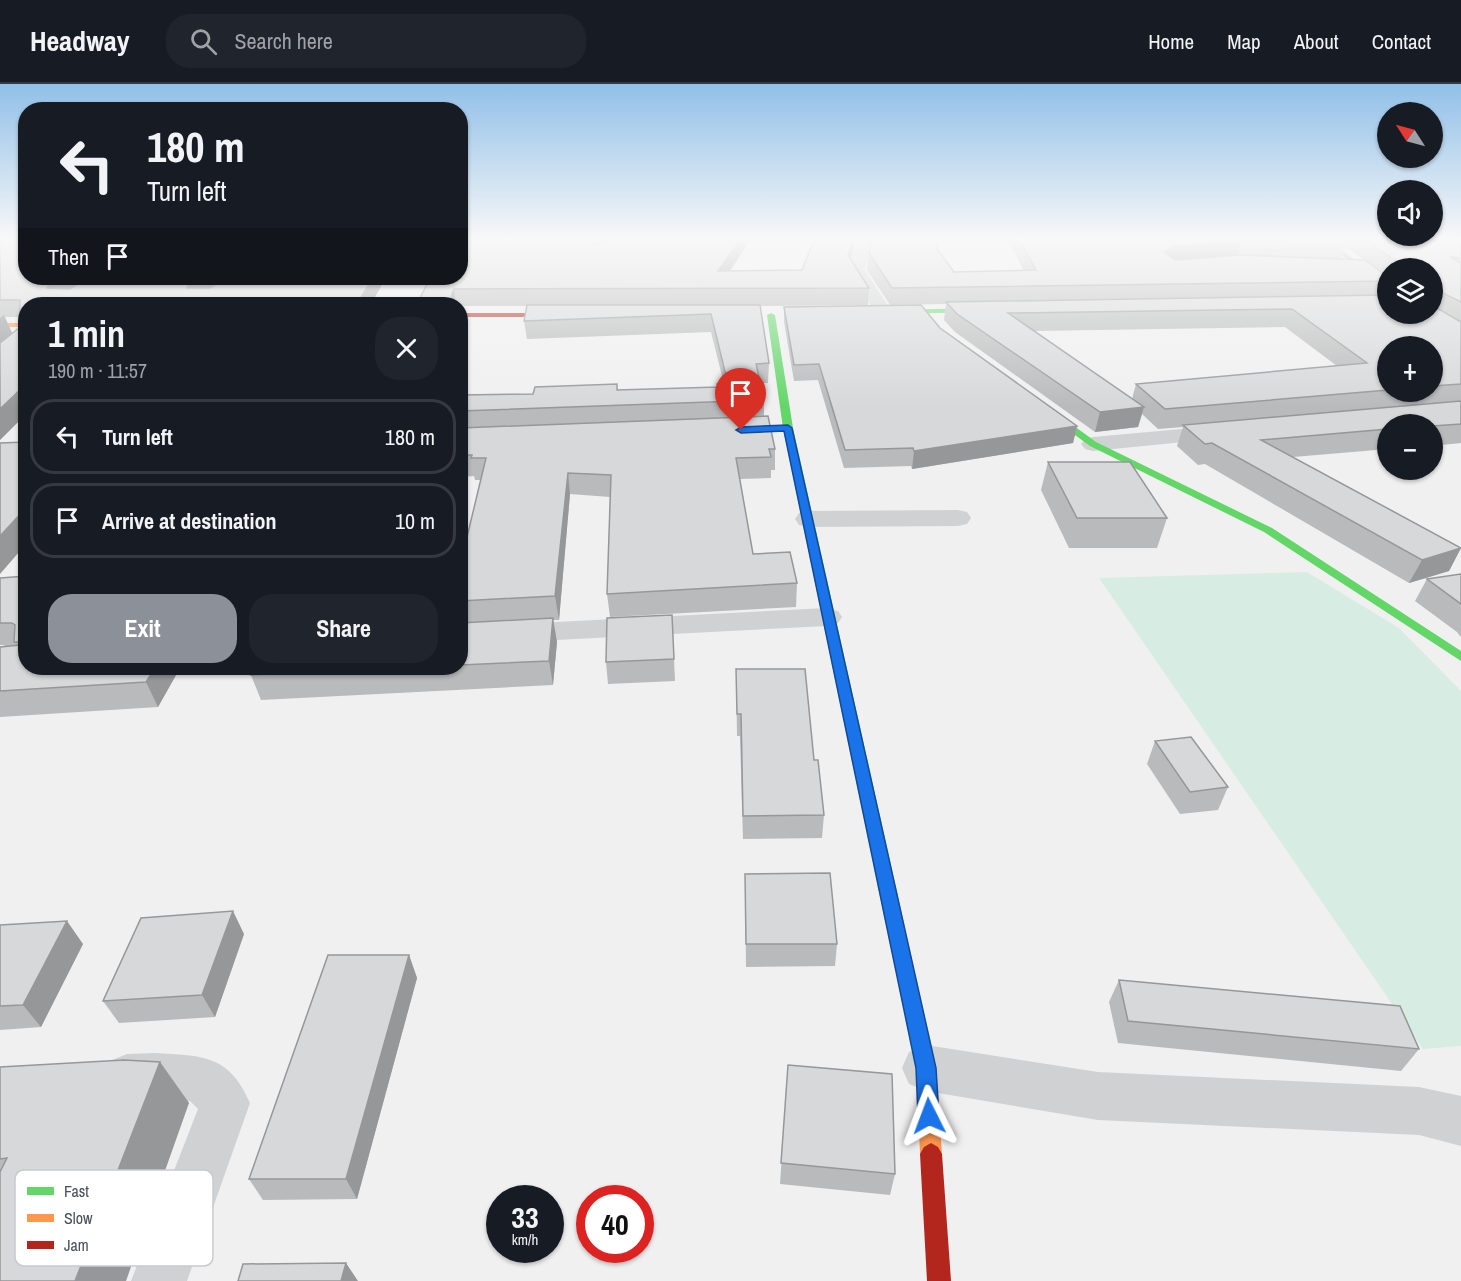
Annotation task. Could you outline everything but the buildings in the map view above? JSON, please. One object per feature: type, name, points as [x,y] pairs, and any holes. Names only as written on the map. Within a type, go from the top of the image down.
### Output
[{"type":"street","points":[[869,296],[877,312],[1007,310]]},
{"type":"street","points":[[924,311],[938,329]]},
{"type":"street","points":[[468,315],[580,315]]},
{"type":"street","points":[[770,315],[788,428],[827,617],[926,1068],[939,1281]]},
{"type":"street","points":[[0,325],[18,332]]},
{"type":"street","points":[[1026,396],[1093,444],[1268,530],[1461,657]]},
{"type":"street","points":[[764,429],[788,428]]},
{"type":"street","points":[[1093,444],[1247,430]]},
{"type":"street","points":[[808,519],[958,518]]},
{"type":"street","points":[[468,636],[827,617]]},
{"type":"street","points":[[926,1068],[1098,1096],[1419,1111],[1461,1121]]},
{"type":"street","points":[[83,1080],[155,1076],[202,1079],[225,1103],[200,1170]]},
{"type":"street","points":[[159,1281],[165,1266]]},
{"type":"green space","points":[[1307,572],[1399,628],[1461,691],[1461,1046],[1423,1049],[1099,578]]},
{"type":"traffic: fast","points":[[882,312],[990,310]]},
{"type":"traffic: fast","points":[[771,315],[788,428],[890,901]]},
{"type":"traffic: fast","points":[[1041,406],[1093,444],[1268,530],[1461,657]]},
{"type":"traffic: slow","points":[[0,325],[18,325]]},
{"type":"traffic: slow","points":[[890,901],[926,1068],[931,1154]]},
{"type":"traffic: jam","points":[[468,315],[570,315]]},
{"type":"traffic: jam","points":[[931,1154],[939,1281]]},
{"type":"route","points":[[741,430],[788,428],[926,1068],[929,1116]]}]
